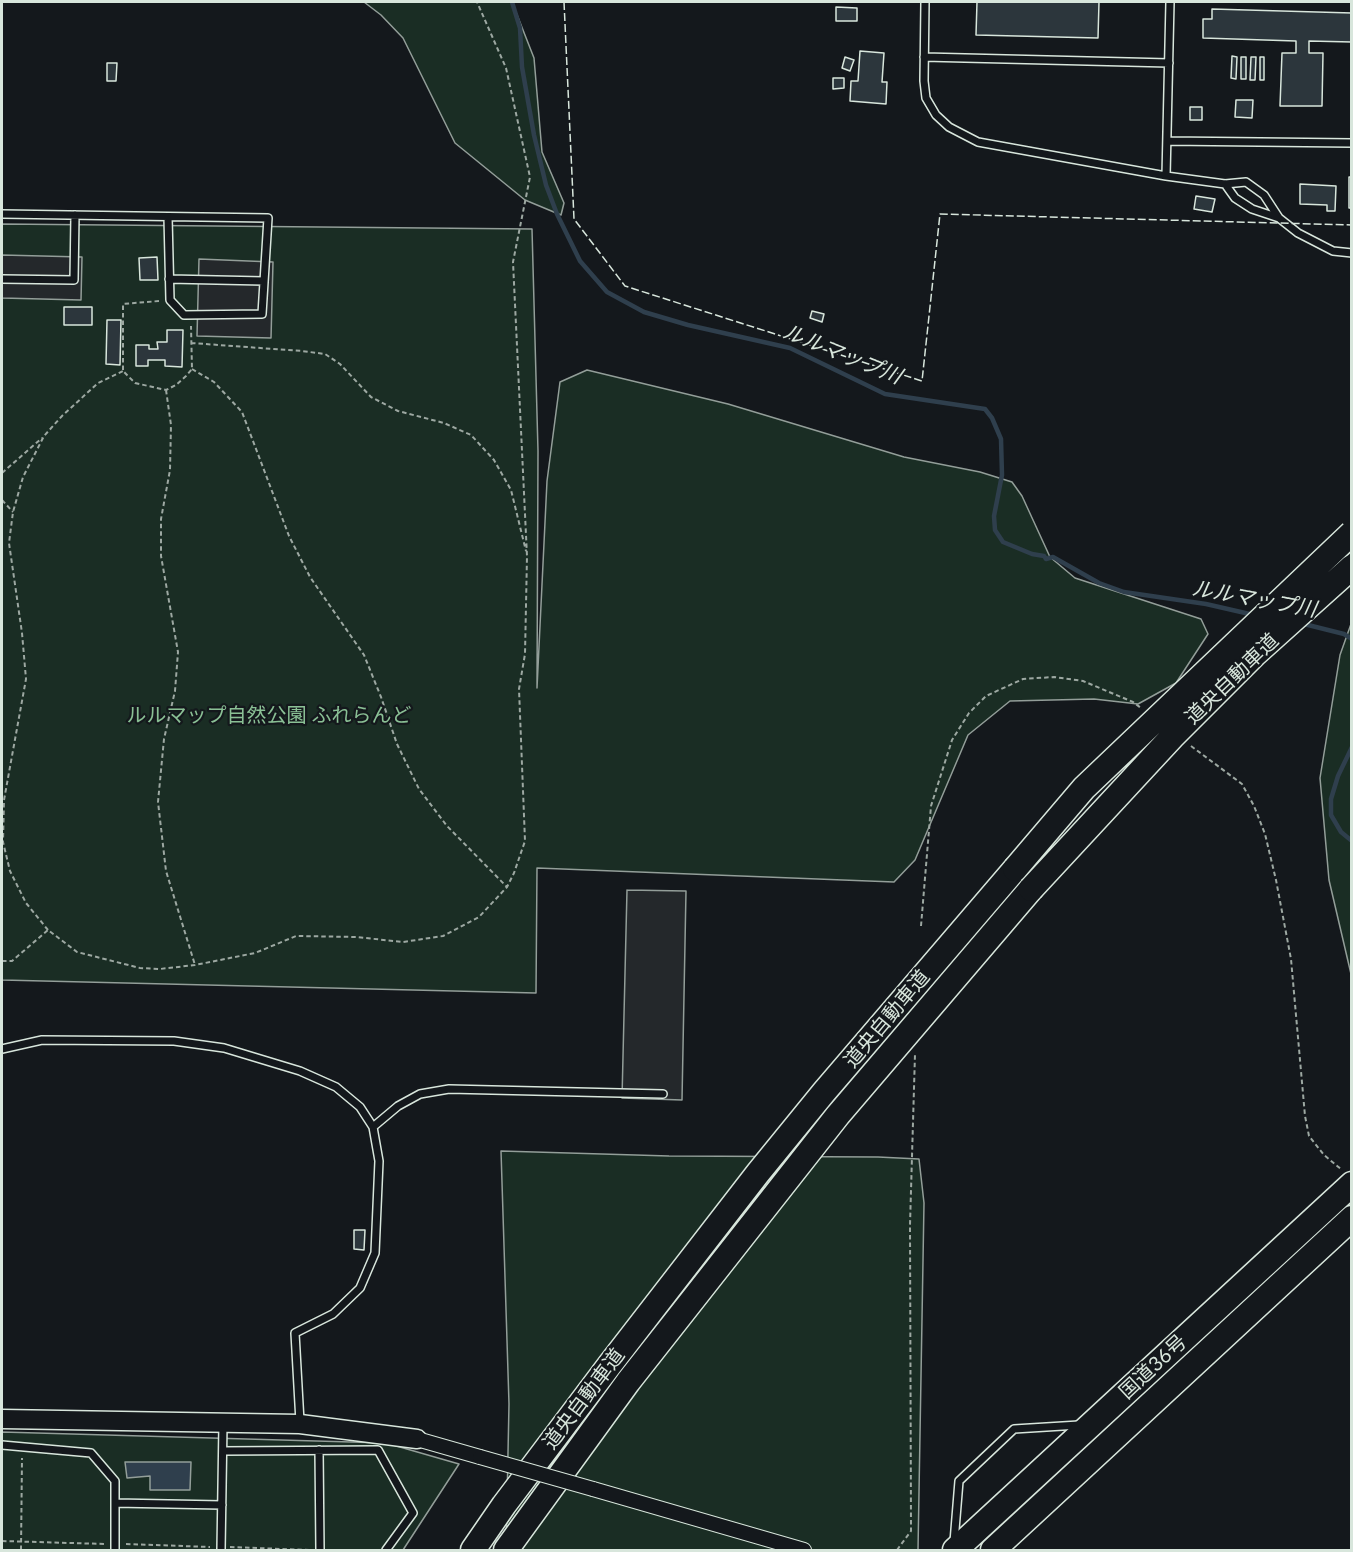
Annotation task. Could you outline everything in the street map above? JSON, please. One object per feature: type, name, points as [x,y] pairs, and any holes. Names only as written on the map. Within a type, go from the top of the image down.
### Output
[{"type":"highway","name":"道央自動車道","points":[[473,1551],[504,1505],[611,1363],[758,1173],[824,1092],[1084,788],[1352,533]]},
{"type":"highway","name":"道央自動車道","points":[[506,1551],[628,1382],[838,1115],[1031,889],[1172,737],[1255,654],[1352,567]]},
{"type":"highway","name":"国道36号","points":[[954,1551],[1091,1425],[1347,1177]]},
{"type":"highway","name":"国道36号","points":[[993,1551],[1352,1218]]},
{"type":"street","points":[[2,1419],[300,1424],[417,1439],[804,1551]]},
{"type":"lane","points":[[925,2],[924,81],[926,98],[936,115],[949,127],[978,142],[1166,176],[1225,184],[1245,182],[1264,195],[1280,218],[1298,234],[1333,250],[1352,253]]},
{"type":"lane","points":[[1166,176],[1170,2]]},
{"type":"lane","points":[[924,57],[1169,63]]},
{"type":"lane","points":[[1167,141],[1352,143]]},
{"type":"lane","points":[[1225,184],[1235,198],[1252,209],[1280,218]]},
{"type":"lane","points":[[2,214],[268,218],[262,314],[184,315],[170,300],[168,217]]},
{"type":"lane","points":[[2,279],[74,280],[75,215]]},
{"type":"lane","points":[[169,279],[264,281]]},
{"type":"lane","points":[[2,1048],[42,1040],[174,1041],[224,1048],[300,1071],[336,1088],[360,1107],[373,1127],[379,1161],[375,1253],[360,1288],[333,1314],[295,1333],[300,1424]]},
{"type":"lane","points":[[373,1127],[398,1106],[420,1094],[449,1089],[663,1094]]},
{"type":"lane","points":[[221,1549],[223,1424]]},
{"type":"lane","points":[[954,1551],[959,1481],[1014,1429],[1091,1425]]},
{"type":"lane","points":[[2,1445],[91,1453],[115,1481],[115,1547]]},
{"type":"lane","points":[[319,1450],[320,1550]]},
{"type":"lane","points":[[223,1451],[378,1450],[413,1513],[386,1551]]},
{"type":"lane","points":[[115,1503],[222,1505]]},
{"type":"path","points":[[44,436],[23,477],[13,512],[9,543],[26,678],[4,800],[3,842],[10,871],[26,903],[48,930],[77,952],[140,968],[160,969],[195,965],[255,953],[296,936],[356,937],[403,942],[443,936],[478,917],[507,887],[525,842],[519,690],[525,654],[527,556],[513,262],[530,177],[506,68],[477,2]]},
{"type":"path","points":[[170,300],[123,304],[123,371],[135,383],[166,390],[176,385],[192,369],[190,315]]},
{"type":"path","points":[[191,343],[325,354],[340,364],[370,397],[398,411],[444,423],[471,435],[494,460],[511,490],[527,556]]},
{"type":"path","points":[[192,369],[214,382],[242,412],[289,536],[310,577],[364,655],[397,744],[419,789],[447,826],[507,887]]},
{"type":"path","points":[[2,473],[98,383],[123,371]]},
{"type":"path","points":[[166,390],[171,425],[170,470],[161,519],[161,556],[178,652],[175,691],[164,739],[158,802],[166,871],[195,965]]},
{"type":"path","points":[[2,500],[13,512]]},
{"type":"path","points":[[921,926],[932,806],[952,740],[969,713],[986,696],[1023,680],[1054,677],[1083,681],[1133,702],[1142,709]]},
{"type":"path","points":[[1187,743],[1242,784],[1265,834],[1291,958],[1305,1116],[1310,1136],[1324,1155],[1347,1177]]},
{"type":"path","points":[[2,961],[12,961],[48,930]]},
{"type":"path","points":[[897,1551],[911,1531],[910,1225],[915,1054]]},
{"type":"path","points":[[21,1551],[22,1446]]},
{"type":"path","points":[[2,1541],[115,1547],[320,1550]]},
{"type":"green space","points":[[364,2],[512,2],[534,58],[542,152],[564,203],[561,215],[525,200],[455,143],[403,38],[381,15]]},
{"type":"green space","name":"ルルマップ自然公園 ふれらんど","points":[[2,224],[532,229],[538,451],[537,688],[547,481],[560,382],[587,370],[728,404],[904,457],[980,472],[1012,482],[1022,496],[1050,557],[1075,578],[1201,619],[1208,634],[1176,683],[1138,704],[1094,699],[1010,701],[968,735],[915,860],[894,882],[537,868],[536,993],[2,980]]},
{"type":"green space","points":[[1351,624],[1351,974],[1329,880],[1320,778],[1340,655]]},
{"type":"green space","points":[[501,1151],[919,1159],[924,1203],[918,1550],[506,1550],[509,1404]]},
{"type":"green space","points":[[2,1432],[386,1443],[459,1464],[403,1550],[2,1550]]},
{"type":"shaded area","points":[[2,255],[82,257],[81,300],[2,298]]},
{"type":"shaded area","points":[[199,259],[273,262],[271,338],[197,336]]},
{"type":"shaded area","points":[[627,890],[686,891],[682,1100],[622,1098]]},
{"type":"water","points":[[125,1462],[191,1462],[190,1490],[150,1490],[150,1476],[127,1478]]},
{"type":"building","points":[[977,2],[1099,2],[1098,38],[976,35]]},
{"type":"building","points":[[836,7],[857,8],[857,21],[836,21]]},
{"type":"building","points":[[1212,9],[1352,13],[1352,42],[1309,41],[1309,53],[1323,53],[1322,106],[1280,106],[1282,53],[1296,53],[1296,41],[1203,38],[1203,19],[1212,19]]},
{"type":"building","points":[[860,51],[884,53],[882,82],[887,82],[886,104],[850,101],[851,81],[858,81]]},
{"type":"building","points":[[1232,56],[1237,57],[1236,79],[1231,78]]},
{"type":"building","points":[[845,57],[854,60],[850,71],[842,68]]},
{"type":"building","points":[[1241,57],[1246,57],[1246,79],[1241,79]]},
{"type":"building","points":[[1251,57],[1256,57],[1255,80],[1250,80]]},
{"type":"building","points":[[1260,57],[1264,57],[1264,80],[1260,80]]},
{"type":"building","points":[[107,63],[117,63],[116,81],[107,81]]},
{"type":"building","points":[[833,78],[844,78],[844,88],[833,89]]},
{"type":"building","points":[[1236,100],[1253,100],[1252,118],[1235,117]]},
{"type":"building","points":[[1190,107],[1202,107],[1202,120],[1190,120]]},
{"type":"building","points":[[1349,177],[1352,177],[1352,208],[1349,208]]},
{"type":"building","points":[[1300,184],[1336,186],[1335,211],[1327,211],[1327,205],[1300,204]]},
{"type":"building","points":[[1196,196],[1215,199],[1212,212],[1194,209]]},
{"type":"building","points":[[157,257],[158,280],[140,280],[139,258]]},
{"type":"building","points":[[64,307],[92,307],[92,325],[64,325]]},
{"type":"building","points":[[812,311],[824,314],[822,322],[810,318]]},
{"type":"building","points":[[107,320],[121,320],[120,365],[106,364]]},
{"type":"building","points":[[167,330],[183,330],[182,367],[165,366],[165,360],[148,360],[148,366],[136,366],[136,345],[149,345],[149,349],[158,349],[157,342],[167,342]]},
{"type":"building","points":[[354,1230],[365,1230],[364,1250],[354,1249]]},
{"type":"waterway","name":"ルルマップ川","points":[[512,2],[520,28],[522,67],[546,185],[557,214],[580,261],[607,292],[644,312],[688,325],[790,348],[885,394],[985,409],[992,418],[1001,439],[1002,475],[994,516],[995,530],[1003,542],[1032,554],[1044,556],[1046,559],[1053,557],[1099,583],[1124,592],[1206,604],[1254,615]]},
{"type":"waterway","name":"ルルマップ川","points":[[1300,623],[1344,634],[1352,639]]},
{"type":"waterway","name":"ルルマップ川","points":[[1352,747],[1338,776],[1331,799],[1331,815],[1341,832],[1352,841]]},
{"type":"fence","points":[[564,2],[574,219],[625,286],[922,381],[940,214],[1352,225]]}]
